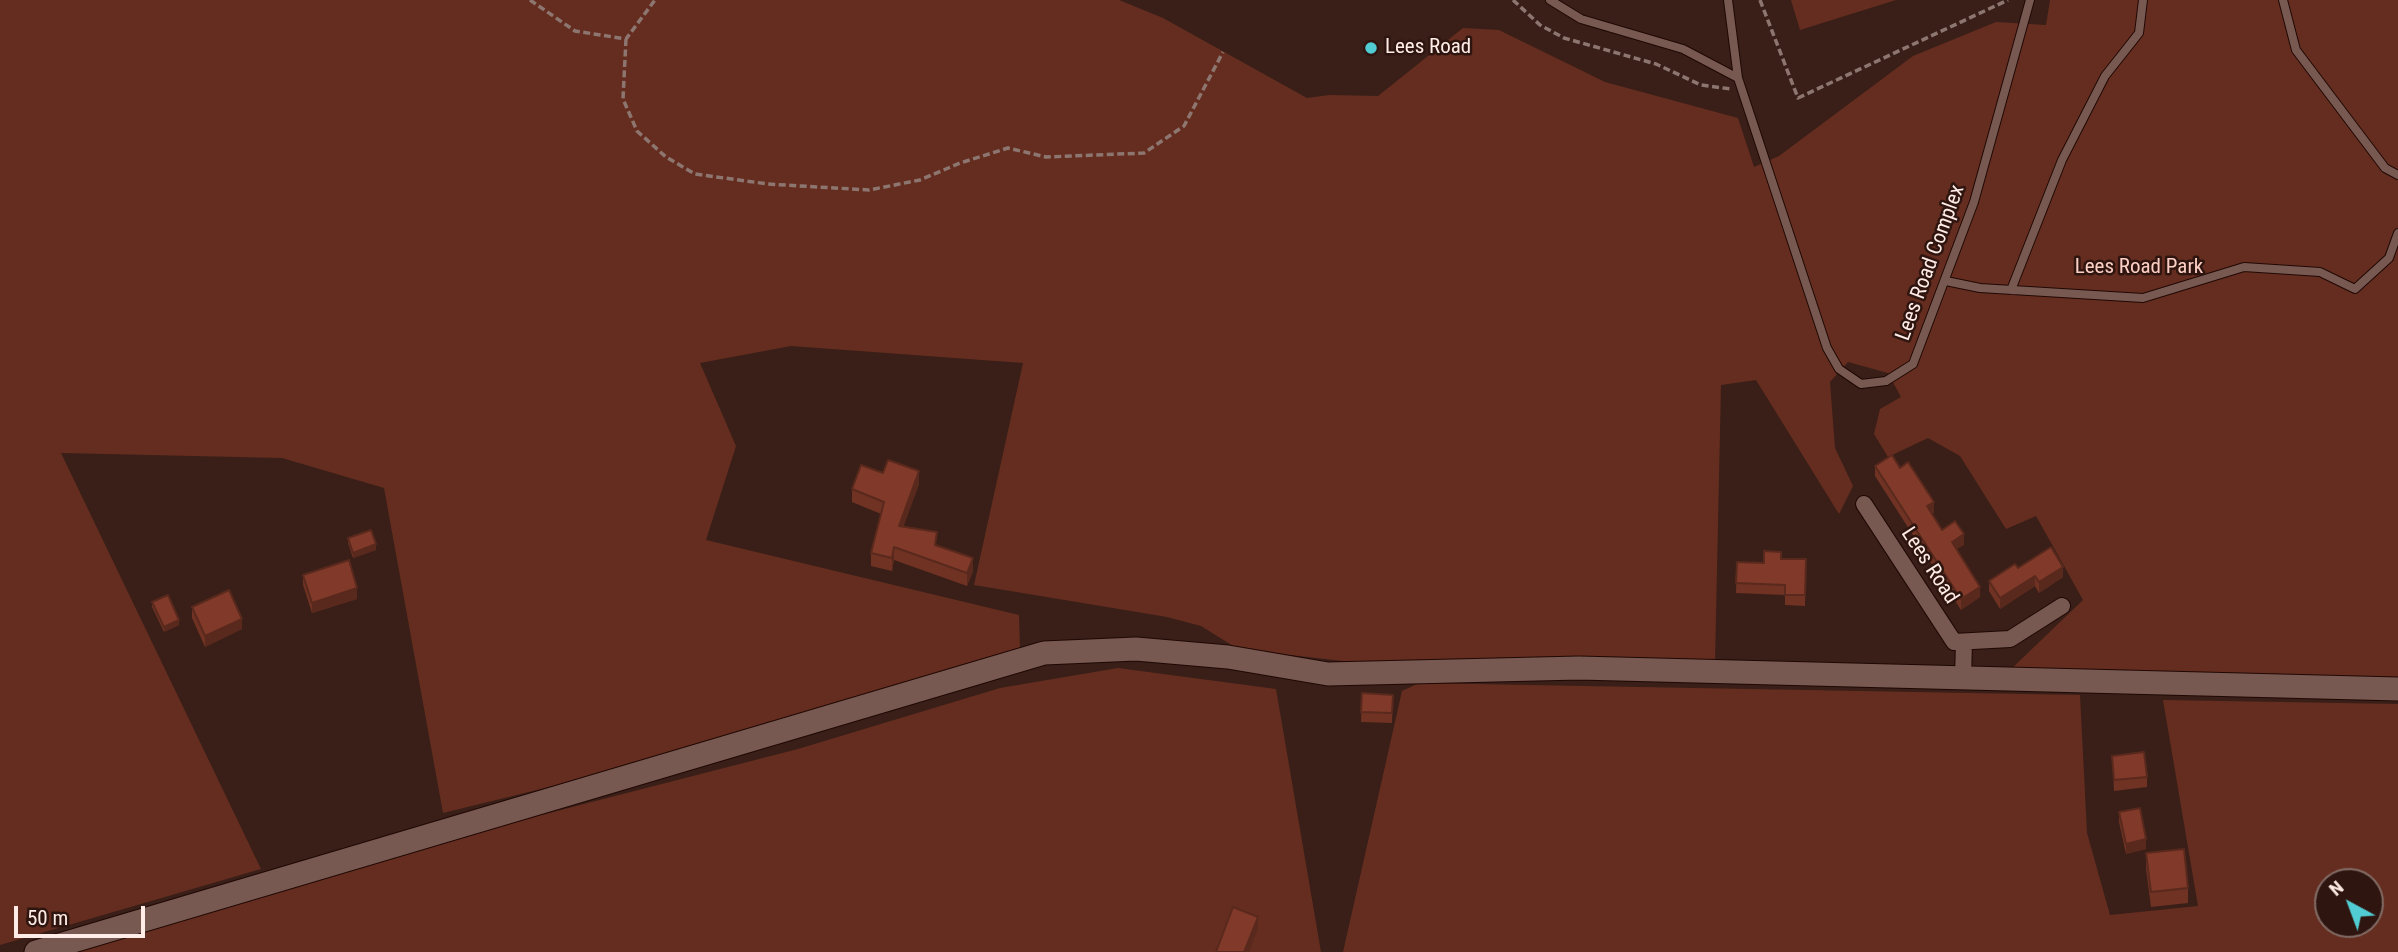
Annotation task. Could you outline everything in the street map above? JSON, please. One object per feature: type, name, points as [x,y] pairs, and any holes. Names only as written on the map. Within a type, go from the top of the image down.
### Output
[{"type":"street","name":"Lees Road","points":[[1864,504],[1954,642],[1964,642]]},
{"type":"street","points":[[1964,678],[1964,642],[2010,639],[2062,606]]},
{"type":"street","points":[[36,952],[1044,653],[1136,649],[1228,657],[1328,674],[1579,668],[2398,689]]},
{"type":"lane","points":[[1550,0],[1581,19],[1683,50],[1738,78]]},
{"type":"lane","name":"Lees Road Complex","points":[[1728,0],[1738,78],[1827,348],[1839,369],[1861,384],[1886,381],[1913,364],[1974,202],[2030,0]]},
{"type":"lane","points":[[2011,290],[2062,160],[2105,76],[2139,33],[2143,0]]},
{"type":"lane","points":[[2283,0],[2297,50],[2385,168],[2398,175]]},
{"type":"lane","points":[[1946,281],[2011,290],[2143,298],[2244,267],[2320,272],[2355,289],[2389,258],[2398,233]]},
{"type":"path","points":[[530,0],[575,31],[626,39]]},
{"type":"path","points":[[655,0],[626,39],[623,99],[637,131],[666,157],[695,174],[768,184],[869,190],[920,180],[960,163],[1008,148],[1046,157],[1144,153],[1184,126],[1223,52]]},
{"type":"path","points":[[1513,0],[1540,25],[1564,37],[1656,64],[1701,85],[1728,90],[1741,87]]},
{"type":"path","points":[[1760,0],[1798,98],[2008,0]]},
{"type":"green space","name":"Lees Road Park","points":[[0,0],[1119,0],[1163,18],[1307,98],[1329,95],[1378,96],[1463,28],[1499,30],[1605,82],[1738,118],[1754,167],[1779,156],[1913,56],[1996,22],[2046,25],[2050,0],[2398,0],[2398,682],[2009,671],[2083,600],[2036,516],[2006,529],[1960,456],[1928,438],[1888,457],[1874,434],[1880,409],[1901,397],[1888,373],[1848,362],[1830,382],[1835,448],[1853,486],[1839,514],[1756,380],[1721,385],[1715,662],[1352,662],[1238,649],[1201,626],[1167,617],[974,585],[1023,363],[791,346],[700,363],[736,446],[706,540],[1019,615],[1020,650],[598,775],[443,813],[384,488],[282,458],[61,453],[261,869],[0,945]]},
{"type":"green space","points":[[1791,0],[1896,0],[1800,30]]},
{"type":"green space","points":[[1118,668],[1276,689],[1321,952],[72,952],[444,840],[798,749],[1000,688]]},
{"type":"green space","points":[[1419,683],[2080,695],[2087,833],[2110,915],[2198,906],[2163,700],[2398,704],[2398,952],[1343,952],[1402,691]]},
{"type":"building","points":[[1892,455],[1900,468],[1908,462],[1934,502],[1927,506],[1942,530],[1955,521],[1964,534],[1952,542],[1980,587],[1961,599],[1875,466]]},
{"type":"building","points":[[888,460],[919,471],[899,526],[937,532],[935,545],[973,558],[967,573],[894,547],[892,558],[871,553],[884,502],[852,489],[861,465],[883,473]]},
{"type":"building","points":[[371,530],[376,544],[353,553],[348,538]]},
{"type":"building","points":[[2051,547],[2063,567],[2039,582],[2035,576],[2000,598],[1989,581],[2015,564],[2018,568]]},
{"type":"building","points":[[1764,551],[1781,552],[1781,559],[1806,559],[1805,595],[1785,595],[1785,585],[1736,583],[1737,562],[1764,563]]},
{"type":"building","points":[[349,560],[357,588],[312,603],[303,575]]},
{"type":"building","points":[[229,590],[242,619],[205,636],[192,607]]},
{"type":"building","points":[[168,595],[179,620],[164,627],[152,602]]},
{"type":"building","points":[[1362,693],[1393,695],[1392,713],[1361,712]]},
{"type":"building","points":[[2144,752],[2147,777],[2114,780],[2112,756]]},
{"type":"building","points":[[2140,808],[2146,839],[2126,844],[2119,812]]},
{"type":"building","points":[[2184,849],[2188,888],[2151,892],[2146,853]]},
{"type":"building","points":[[1233,907],[1258,917],[1244,952],[1216,952]]},
{"type":"place","name":"Lees Road","points":[[1371,48]]}]
